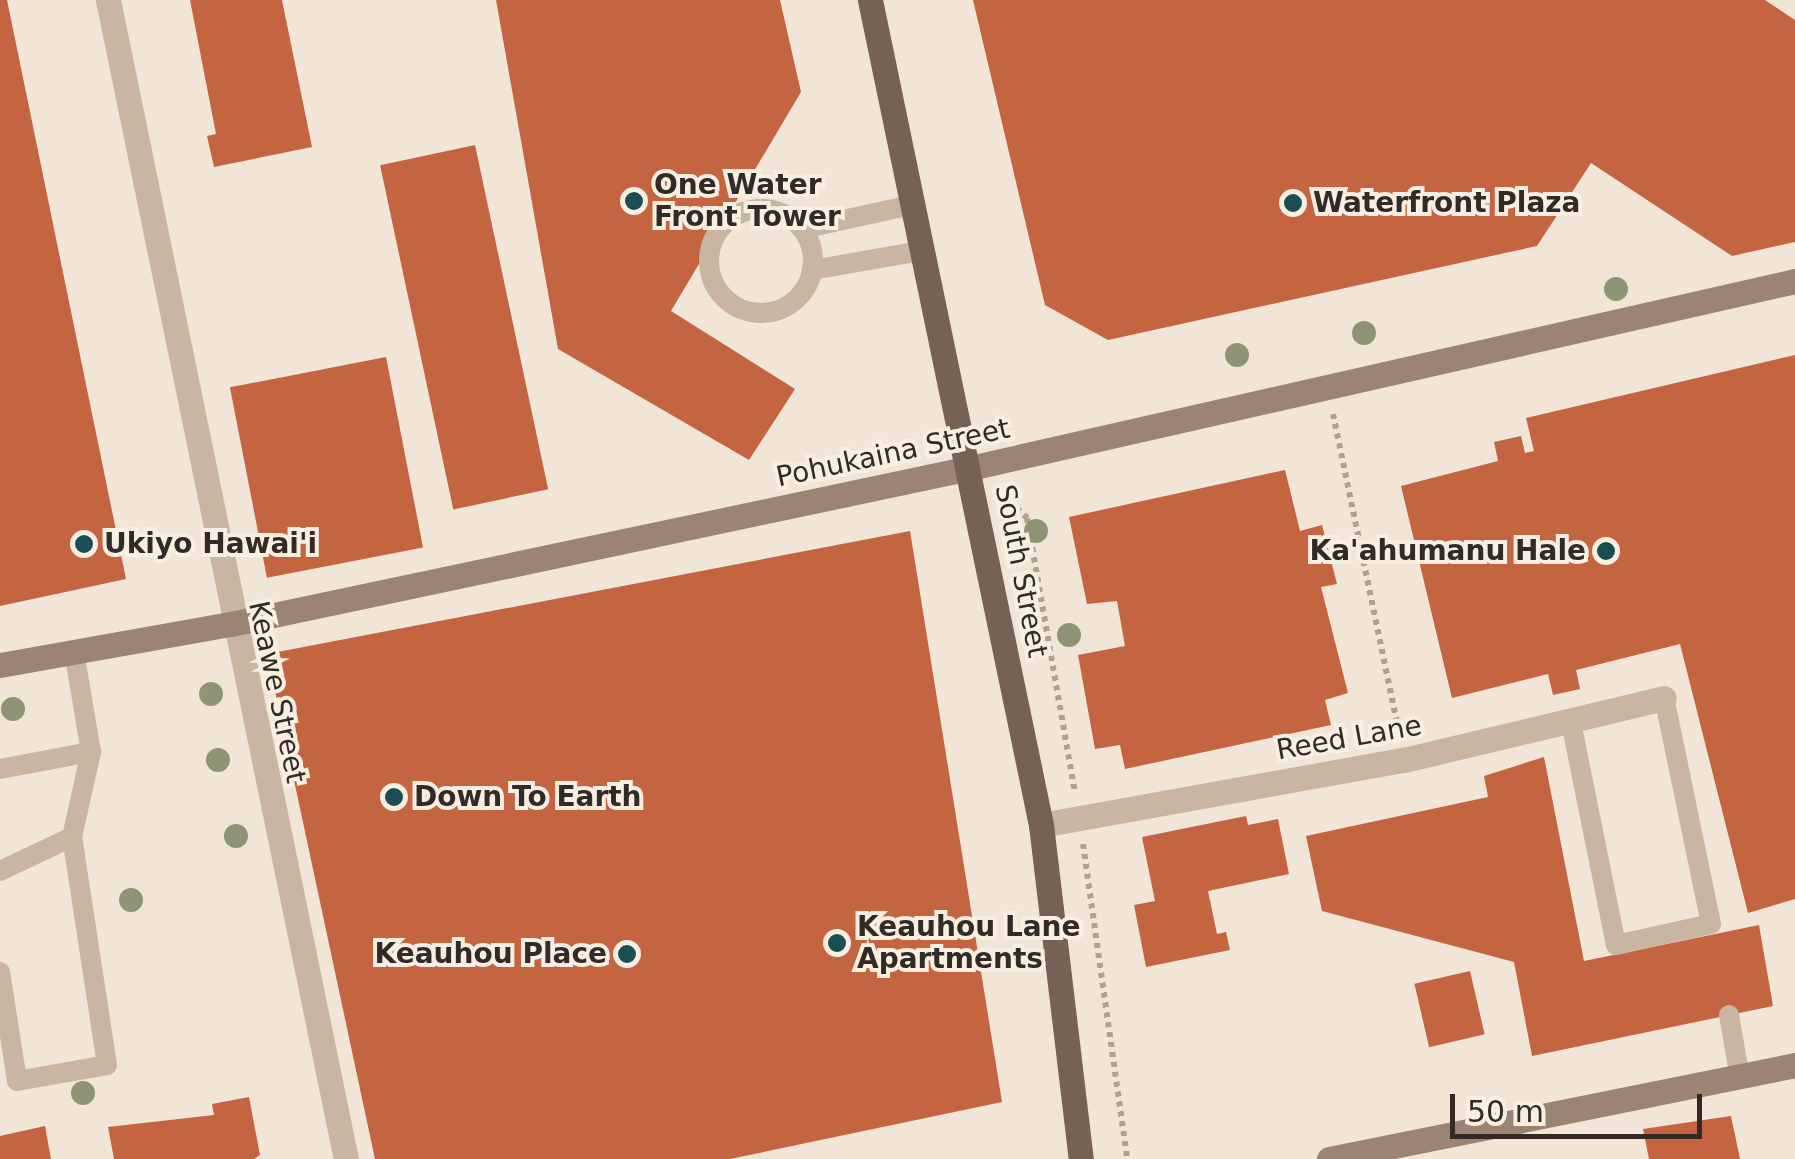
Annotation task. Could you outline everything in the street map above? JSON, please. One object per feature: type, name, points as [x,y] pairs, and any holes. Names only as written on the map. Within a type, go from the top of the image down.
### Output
[{"type":"main road","name":"South Street","points":[[870,0],[1041,825],[1082,1159]]},
{"type":"street","name":"Keawe Street","points":[[108,0],[232,624],[346,1159]]},
{"type":"street","name":"Pohukaina Street","points":[[0,665],[232,624],[970,468],[1795,282]]},
{"type":"street","name":"Reed Lane","points":[[1041,825],[1404,760],[1664,698]]},
{"type":"street","points":[[1329,1159],[1795,1065]]},
{"type":"lane","points":[[802,229],[812,270],[799,296],[770,312],[734,306],[712,278],[712,242],[736,215],[768,209],[802,229],[911,205]]},
{"type":"lane","points":[[812,270],[920,251]]},
{"type":"lane","points":[[0,972],[18,1081],[106,1065],[72,837],[91,752],[74,650]]},
{"type":"lane","points":[[1571,722],[1616,944],[1713,929],[1664,698]]},
{"type":"lane","points":[[0,770],[91,752]]},
{"type":"lane","points":[[0,871],[72,837]]},
{"type":"lane","points":[[1728,1015],[1740,1078]]},
{"type":"path","points":[[1328,390],[1404,760]]},
{"type":"building","points":[[0,0],[7,0],[126,579],[0,606]]},
{"type":"building","points":[[190,0],[282,0],[312,147],[214,167],[207,136],[216,134]]},
{"type":"building","name":"One Water Front Tower","points":[[496,0],[780,0],[801,92],[671,311],[795,389],[749,460],[558,349]]},
{"type":"building","name":"Waterfront Plaza","points":[[973,0],[1765,0],[1795,20],[1795,242],[1732,256],[1591,163],[1537,246],[1108,340],[1045,305]]},
{"type":"building","points":[[475,145],[548,489],[453,509],[380,165]]},
{"type":"building","name":"Ka'ahumanu Hale","points":[[1795,355],[1795,899],[1748,913],[1680,644],[1576,670],[1580,689],[1553,695],[1548,674],[1452,698],[1401,486],[1498,461],[1494,442],[1521,436],[1525,453],[1534,451],[1526,418]]},
{"type":"building","points":[[386,357],[423,547],[267,578],[230,387]]},
{"type":"building","points":[[1285,470],[1300,531],[1322,525],[1337,584],[1321,587],[1348,693],[1325,700],[1331,725],[1125,769],[1120,745],[1095,749],[1078,655],[1125,646],[1117,601],[1087,604],[1069,517]]},
{"type":"building","name":"Keauhou Lane Apartments","points":[[910,531],[1002,1102],[730,1159],[375,1159],[267,654]]},
{"type":"building","points":[[1544,757],[1584,961],[1759,925],[1773,1006],[1532,1056],[1514,962],[1322,911],[1306,836],[1488,797],[1484,776]]},
{"type":"building","points":[[1246,816],[1248,825],[1278,819],[1289,874],[1208,891],[1217,934],[1226,932],[1230,950],[1146,967],[1134,905],[1155,901],[1142,837]]},
{"type":"building","points":[[1470,971],[1485,1034],[1429,1047],[1414,984]]},
{"type":"building","points":[[249,1097],[260,1155],[254,1159],[114,1159],[108,1127],[214,1115],[212,1104]]},
{"type":"building","points":[[1731,1116],[1740,1159],[1649,1159],[1643,1129]]},
{"type":"building","points":[[45,1126],[51,1159],[0,1159],[0,1136]]},
{"type":"place","name":"One Water Front Tower","points":[[634,201]]},
{"type":"place","name":"Waterfront Plaza","points":[[1293,203]]},
{"type":"place","name":"Ukiyo Hawai'i","points":[[84,544]]},
{"type":"place","name":"Ka'ahumanu Hale","points":[[1606,551]]},
{"type":"place","name":"Down To Earth","points":[[394,797]]},
{"type":"place","name":"Keauhou Lane Apartments","points":[[837,943]]},
{"type":"place","name":"Keauhou Place","points":[[627,954]]}]
